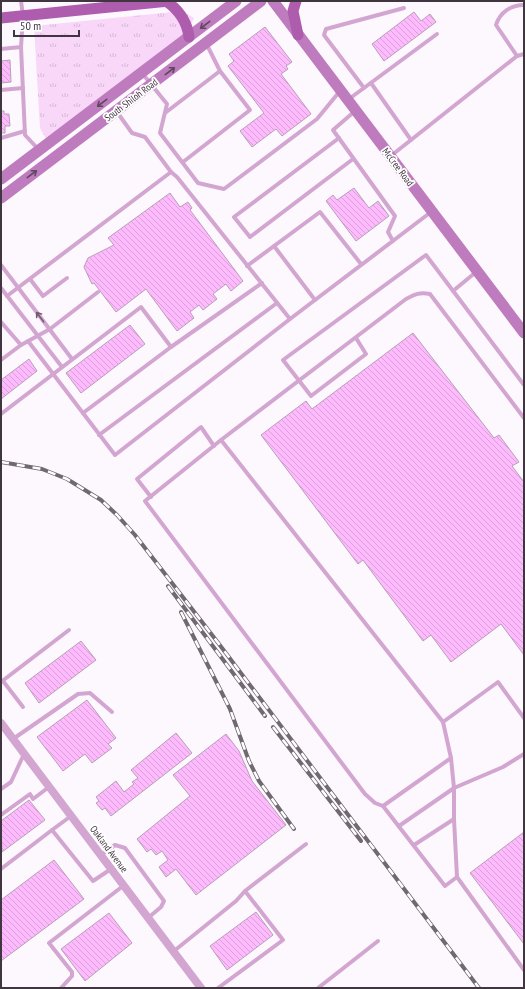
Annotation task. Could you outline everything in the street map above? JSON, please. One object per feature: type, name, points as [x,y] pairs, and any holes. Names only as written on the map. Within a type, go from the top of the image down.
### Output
[{"type":"main road","points":[[166,1],[176,9],[184,19],[189,37]]},
{"type":"main road","points":[[1,18],[169,1]]},
{"type":"main road","name":"South Shiloh Road","points":[[1,179],[236,1]]},
{"type":"main road","name":"South Shiloh Road","points":[[1,198],[261,1]]},
{"type":"main road","name":"McCree Road","points":[[273,1],[524,333]]},
{"type":"main road","points":[[296,1],[293,11],[298,35]]},
{"type":"street","name":"Oakland Avenue","points":[[1,723],[201,988]]},
{"type":"lane","points":[[21,1],[23,16],[21,48],[25,135],[39,150]]},
{"type":"lane","points":[[517,56],[496,25],[498,18],[506,9],[517,5],[524,5]]},
{"type":"lane","points":[[364,88],[324,35],[326,29],[404,8]]},
{"type":"lane","points":[[347,100],[438,34]]},
{"type":"lane","points":[[183,162],[250,110],[220,71],[206,43]]},
{"type":"lane","points":[[1,49],[21,48]]},
{"type":"lane","points":[[390,157],[517,56],[524,54]]},
{"type":"lane","points":[[165,113],[220,71]]},
{"type":"lane","points":[[142,73],[167,104],[160,132],[198,183],[224,189],[317,119],[340,91]]},
{"type":"lane","points":[[371,83],[411,140]]},
{"type":"lane","points":[[1,90],[23,88]]},
{"type":"lane","points":[[116,111],[132,133],[145,136],[171,172],[177,177],[290,319]]},
{"type":"lane","points":[[355,111],[333,130],[395,216],[388,232],[393,241]]},
{"type":"lane","points":[[1,138],[25,131]]},
{"type":"lane","points":[[339,138],[234,217],[250,237],[353,159]]},
{"type":"lane","points":[[7,296],[171,172]]},
{"type":"lane","points":[[247,266],[320,212],[361,264]]},
{"type":"lane","points":[[28,341],[115,455],[361,264],[432,212]]},
{"type":"lane","points":[[274,246],[315,300]]},
{"type":"lane","points":[[356,338],[366,354],[311,396],[283,360],[426,254],[524,385]]},
{"type":"lane","points":[[1,265],[72,359]]},
{"type":"lane","points":[[453,291],[477,271]]},
{"type":"lane","points":[[30,279],[43,296],[67,278]]},
{"type":"lane","points":[[83,413],[171,347],[262,283]]},
{"type":"lane","points":[[1,288],[62,367]]},
{"type":"lane","points":[[1,360],[21,345],[50,329],[98,292]]},
{"type":"lane","points":[[457,878],[444,886],[383,806],[375,803],[365,794],[145,501],[221,440],[415,294],[430,294],[524,418]]},
{"type":"lane","points":[[99,435],[277,303]]},
{"type":"lane","points":[[1,414],[141,307],[171,347]]},
{"type":"lane","points":[[2,324],[21,345]]},
{"type":"lane","points":[[151,497],[136,478],[201,427],[214,446]]},
{"type":"lane","points":[[221,440],[443,722],[451,758],[454,788],[457,878],[524,970]]},
{"type":"lane","points":[[23,707],[2,681],[69,630]]},
{"type":"lane","points":[[443,722],[498,682],[524,718]]},
{"type":"lane","points":[[13,739],[78,694],[90,694],[112,712]]},
{"type":"lane","points":[[1,789],[11,782],[24,754]]},
{"type":"lane","points":[[399,826],[454,788],[502,767],[524,754]]},
{"type":"lane","points":[[383,806],[451,758]]},
{"type":"lane","points":[[1,815],[30,794],[33,799],[49,787]]},
{"type":"lane","points":[[1,870],[71,815]]},
{"type":"lane","points":[[414,845],[454,819]]},
{"type":"lane","points":[[52,830],[93,882],[111,869]]},
{"type":"lane","points":[[174,951],[236,901],[245,890],[306,844]]},
{"type":"lane","points":[[101,855],[115,845],[125,848],[164,901],[161,908],[148,918]]},
{"type":"lane","points":[[61,988],[72,976],[72,972],[50,943],[124,885]]},
{"type":"lane","points":[[218,988],[283,940],[245,890]]},
{"type":"lane","points":[[318,988],[378,941]]},
{"type":"green space","points":[[182,11],[194,18],[187,33],[46,139],[40,128],[34,26]]},
{"type":"building","points":[[414,12],[421,21],[430,14],[436,22],[384,61],[372,44]]},
{"type":"building","points":[[265,27],[292,62],[286,66],[288,69],[281,74],[311,114],[282,136],[276,129],[252,147],[240,131],[264,113],[228,66],[234,61],[229,54]]},
{"type":"building","points":[[10,60],[11,82],[1,83],[1,61]]},
{"type":"building","points":[[1,111],[4,111],[4,114],[9,114],[10,126],[5,126],[5,133],[1,133]]},
{"type":"building","points":[[354,188],[369,208],[378,201],[389,216],[356,241],[326,201],[333,195],[337,200]]},
{"type":"building","points":[[170,193],[180,207],[188,202],[192,208],[190,210],[243,281],[231,291],[226,284],[213,294],[217,299],[203,310],[199,305],[190,312],[194,318],[177,331],[146,289],[116,312],[94,283],[92,284],[84,267],[88,258],[114,245],[108,238]]},
{"type":"building","points":[[130,325],[145,344],[81,393],[66,373]]},
{"type":"building","points":[[413,333],[494,438],[499,435],[519,462],[512,466],[524,482],[524,655],[501,624],[451,662],[431,635],[423,641],[363,560],[358,564],[261,435],[306,401],[312,409]]},
{"type":"building","points":[[29,359],[37,371],[1,399],[1,380]]},
{"type":"building","points":[[81,641],[96,660],[39,703],[25,683]]},
{"type":"building","points":[[87,700],[116,738],[108,744],[112,748],[92,763],[85,754],[63,771],[37,737]]},
{"type":"building","points":[[176,733],[192,753],[111,816],[105,808],[102,810],[96,803],[99,801],[96,797],[116,781],[124,792],[134,784],[132,782],[138,778],[131,770]]},
{"type":"building","points":[[226,734],[239,751],[252,781],[286,825],[196,895],[176,869],[166,877],[159,867],[168,860],[162,851],[156,855],[151,849],[147,852],[137,839],[190,796],[173,775]]},
{"type":"building","points":[[29,800],[45,820],[2,852],[1,821]]},
{"type":"building","points":[[524,832],[524,944],[470,873]]},
{"type":"building","points":[[54,860],[84,899],[1,961],[1,900]]},
{"type":"building","points":[[256,912],[273,935],[227,970],[210,946]]},
{"type":"building","points":[[109,913],[132,943],[85,981],[61,949]]},
{"type":"railway","points":[[1,462],[42,469],[67,479],[101,500],[117,515],[135,535],[219,644],[479,988]]},
{"type":"railway","points":[[168,586],[265,716]]},
{"type":"railway","points":[[181,612],[230,709],[249,761],[259,781],[294,829]]},
{"type":"railway","points":[[273,727],[361,841]]}]
